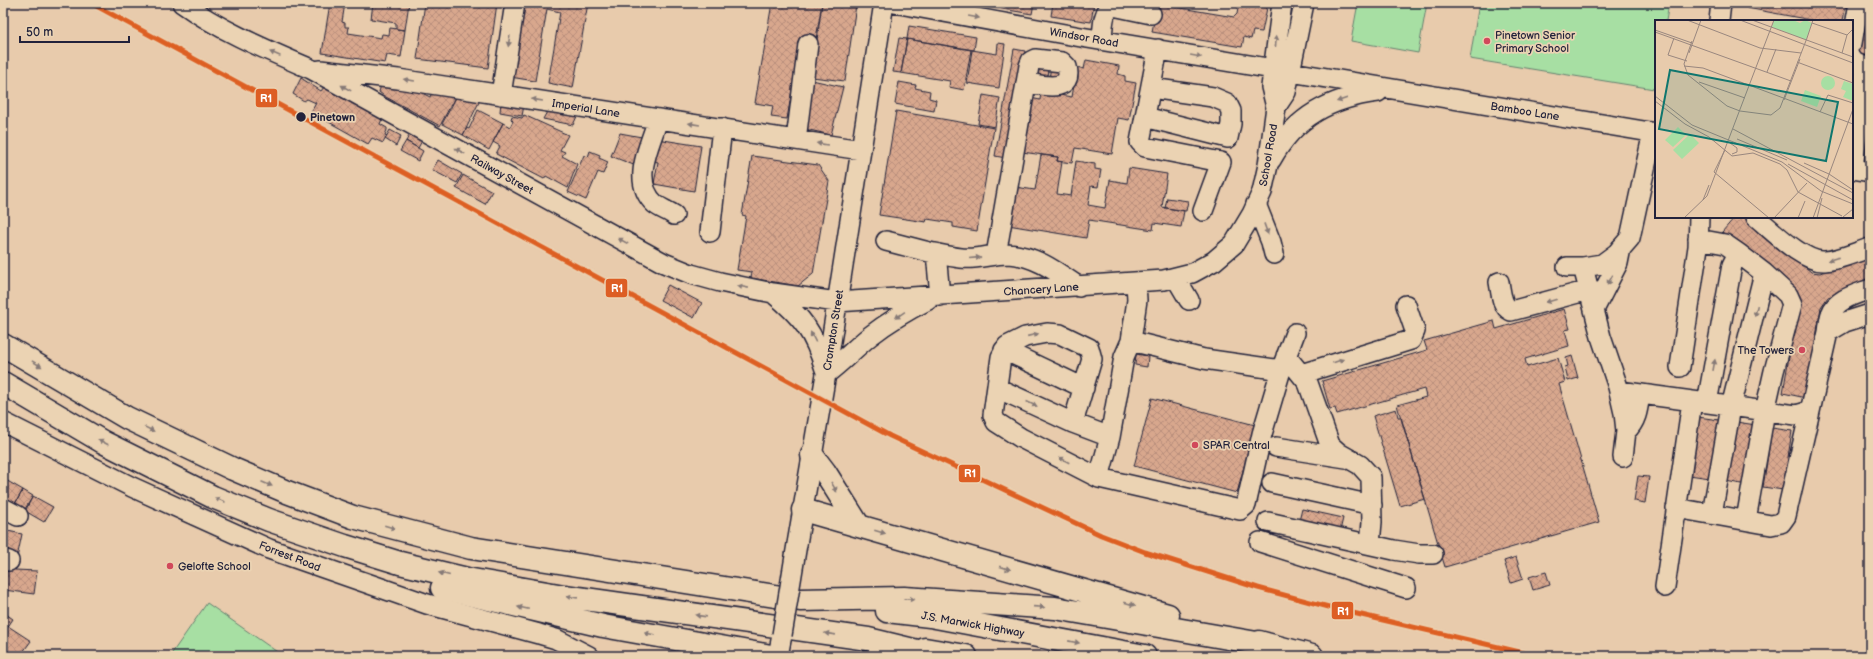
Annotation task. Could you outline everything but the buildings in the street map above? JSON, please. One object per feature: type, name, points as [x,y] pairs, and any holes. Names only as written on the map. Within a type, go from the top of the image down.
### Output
[{"type":"highway","points":[[3,344],[134,421],[233,470],[353,517],[470,548],[800,600],[904,598],[1055,608],[1274,646]]},
{"type":"highway","points":[[3,383],[102,442],[213,497],[269,520],[400,563],[467,579],[564,596],[868,639],[966,656]]},
{"type":"highway","points":[[813,447],[825,472],[860,526]]},
{"type":"highway","points":[[803,510],[1312,656]]},
{"type":"highway","points":[[269,520],[310,544],[419,583],[603,626],[771,656]]},
{"type":"highway","name":"J.S. Marwick Highway","points":[[800,600],[930,616],[1145,656]]},
{"type":"highway","points":[[868,639],[938,656]]},
{"type":"street","name":"Railway Street","points":[[182,3],[198,14],[266,50],[311,69],[664,263],[698,276],[773,293],[837,302]]},
{"type":"street","points":[[501,95],[515,3]]},
{"type":"street","name":"Crompton Street","points":[[778,656],[825,379],[884,3]]},
{"type":"street","name":"Windsor Road","points":[[894,3],[1282,71]]},
{"type":"street","name":"School Road","points":[[1282,3],[1282,71]]},
{"type":"street","name":"School Road","points":[[1234,244],[1256,204],[1263,186],[1268,165],[1276,107],[1271,87],[1282,71],[1304,3]]},
{"type":"street","points":[[1718,20],[1721,3]]},
{"type":"street","points":[[1102,40],[1106,12],[1113,6],[1151,14]]},
{"type":"street","points":[[1853,40],[1862,16]]},
{"type":"street","points":[[796,140],[808,44]]},
{"type":"street","points":[[1158,49],[1140,138],[1142,145],[1145,147],[1221,162]]},
{"type":"street","points":[[1853,60],[1867,72],[1864,129],[1858,170]]},
{"type":"street","name":"Imperial Lane","points":[[311,69],[398,79],[861,150]]},
{"type":"street","name":"Bamboo Lane","points":[[1282,71],[1654,133]]},
{"type":"street","points":[[996,255],[1026,83]]},
{"type":"street","points":[[1151,88],[1214,97],[1227,103],[1231,110],[1231,124],[1228,138],[1203,211]]},
{"type":"street","name":"Bamboo Lane","points":[[1268,165],[1283,140],[1292,129],[1309,115],[1328,105],[1348,98],[1394,90]]},
{"type":"street","points":[[1144,117],[1228,138]]},
{"type":"street","points":[[658,119],[643,168],[643,183],[648,196],[656,205],[674,215]]},
{"type":"street","points":[[710,232],[722,128]]},
{"type":"street","points":[[1624,457],[1626,431],[1624,413],[1601,337],[1589,290],[1575,267],[1602,264],[1621,248],[1630,238],[1654,133]]},
{"type":"street","points":[[1256,204],[1271,242],[1274,254]]},
{"type":"street","points":[[1680,367],[1698,239],[1699,218]]},
{"type":"street","points":[[1757,218],[1800,253],[1816,260],[1829,261],[1870,248]]},
{"type":"street","points":[[1698,239],[1725,244],[1738,252],[1788,295],[1792,304],[1765,411],[1746,520]]},
{"type":"street","points":[[886,241],[963,259],[1008,254],[1036,260],[1079,287]]},
{"type":"street","name":"Chancery Lane","points":[[837,302],[1079,287],[1176,278],[1192,274],[1214,261],[1234,244]]},
{"type":"street","points":[[1594,310],[1618,263],[1621,248]]},
{"type":"street","points":[[1664,587],[1676,508],[1732,265],[1738,252]]},
{"type":"street","points":[[773,293],[797,313],[813,335],[825,379],[871,335],[907,310],[937,296],[936,253]]},
{"type":"street","points":[[1712,514],[1731,407],[1764,273]]},
{"type":"street","points":[[1176,278],[1190,300]]},
{"type":"street","points":[[1099,478],[1110,437],[1124,357],[1131,341],[1137,300],[1136,282]]},
{"type":"street","points":[[1499,282],[1503,303],[1507,309],[1511,311],[1589,290]]},
{"type":"street","points":[[1676,508],[1777,524],[1784,521],[1831,314],[1834,308],[1845,299],[1870,289]]},
{"type":"street","points":[[1301,374],[1411,340],[1415,331],[1406,305]]},
{"type":"street","points":[[1828,332],[1845,322],[1870,314]]},
{"type":"street","points":[[1073,423],[1092,359],[1091,351],[1086,345],[1060,334],[1047,333],[1031,335],[1012,342],[1004,350],[1001,357],[993,415],[998,425],[1099,478],[1237,510],[1242,509],[1246,505],[1262,434],[1295,333]]},
{"type":"street","points":[[1131,341],[1204,359],[1284,363],[1301,374],[1308,383],[1328,440],[1334,449],[1360,465],[1371,477],[1372,522],[1370,544]]},
{"type":"street","points":[[1004,350],[1084,388]]},
{"type":"street","points":[[997,388],[1073,423],[1110,437]]},
{"type":"street","points":[[1618,391],[1796,416],[1806,412],[1811,406]]},
{"type":"street","points":[[1626,431],[1632,426],[1636,417],[1640,394]]},
{"type":"street","name":"Forrest Road","points":[[3,422],[132,487],[269,549],[427,604],[545,636],[589,656]]},
{"type":"street","points":[[1276,447],[1349,459]]},
{"type":"street","points":[[1272,483],[1372,505]]},
{"type":"street","points":[[1268,522],[1412,553],[1433,554]]},
{"type":"street","points":[[1302,556],[1308,530]]},
{"type":"street","points":[[1260,542],[1406,588]]},
{"type":"green space","points":[[1358,3],[1427,3],[1418,53],[1351,41]]},
{"type":"green space","points":[[1479,3],[1669,3],[1666,20],[1655,20],[1654,89],[1470,59]]},
{"type":"green space","points":[[207,603],[283,656],[170,656]]},
{"type":"railway","points":[[91,3],[306,119]]},
{"type":"transit line","name":"R1","points":[[91,3],[890,436],[1101,535],[1145,552],[1258,588],[1340,610],[1537,656]]},
{"type":"place","name":"Pinetown Senior Primary School","points":[[1487,41]]},
{"type":"place","name":"Pinetown","points":[[301,117]]},
{"type":"place","name":"The Towers","points":[[1802,350]]},
{"type":"place","name":"SPAR Central","points":[[1195,445]]},
{"type":"place","name":"Gelofte School","points":[[170,566]]}]
